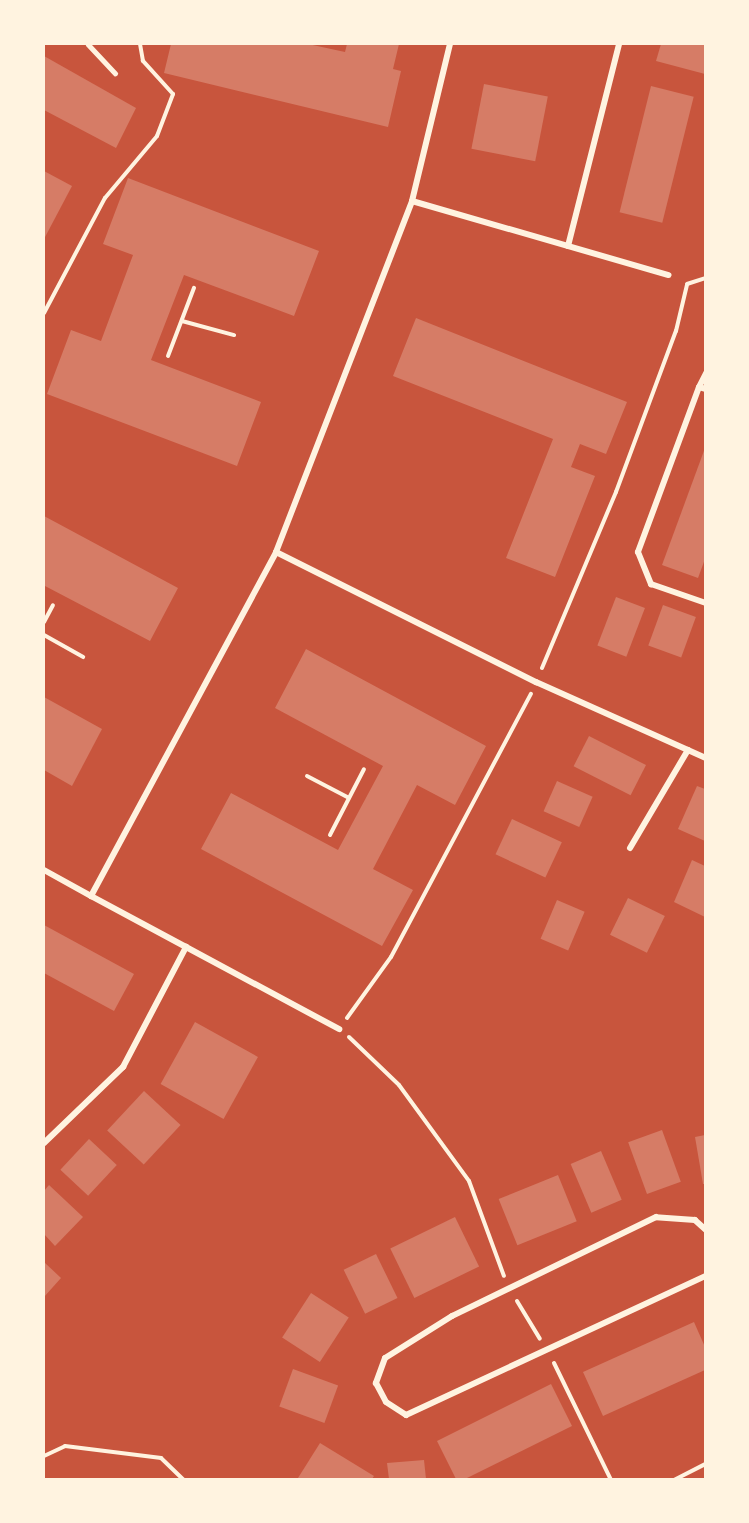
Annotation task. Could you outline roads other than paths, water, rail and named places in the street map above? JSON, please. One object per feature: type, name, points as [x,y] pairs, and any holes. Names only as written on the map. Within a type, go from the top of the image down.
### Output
[{"type":"street","points":[[91,896],[276,552],[412,201],[450,44]]},
{"type":"street","points":[[568,246],[619,44]]},
{"type":"street","points":[[412,201],[669,275]]},
{"type":"street","points":[[705,373],[702,388],[638,552],[651,584],[705,603]]},
{"type":"street","points":[[276,552],[536,682],[705,758]]},
{"type":"street","points":[[630,848],[688,750]]},
{"type":"street","points":[[44,870],[339,1029]]},
{"type":"street","points":[[44,1143],[123,1067],[186,946]]},
{"type":"street","points":[[705,1230],[695,1220],[656,1217],[453,1316],[385,1358],[376,1383],[386,1402],[406,1415],[705,1276]]},
{"type":"lane","points":[[88,44],[115,73]]}]
